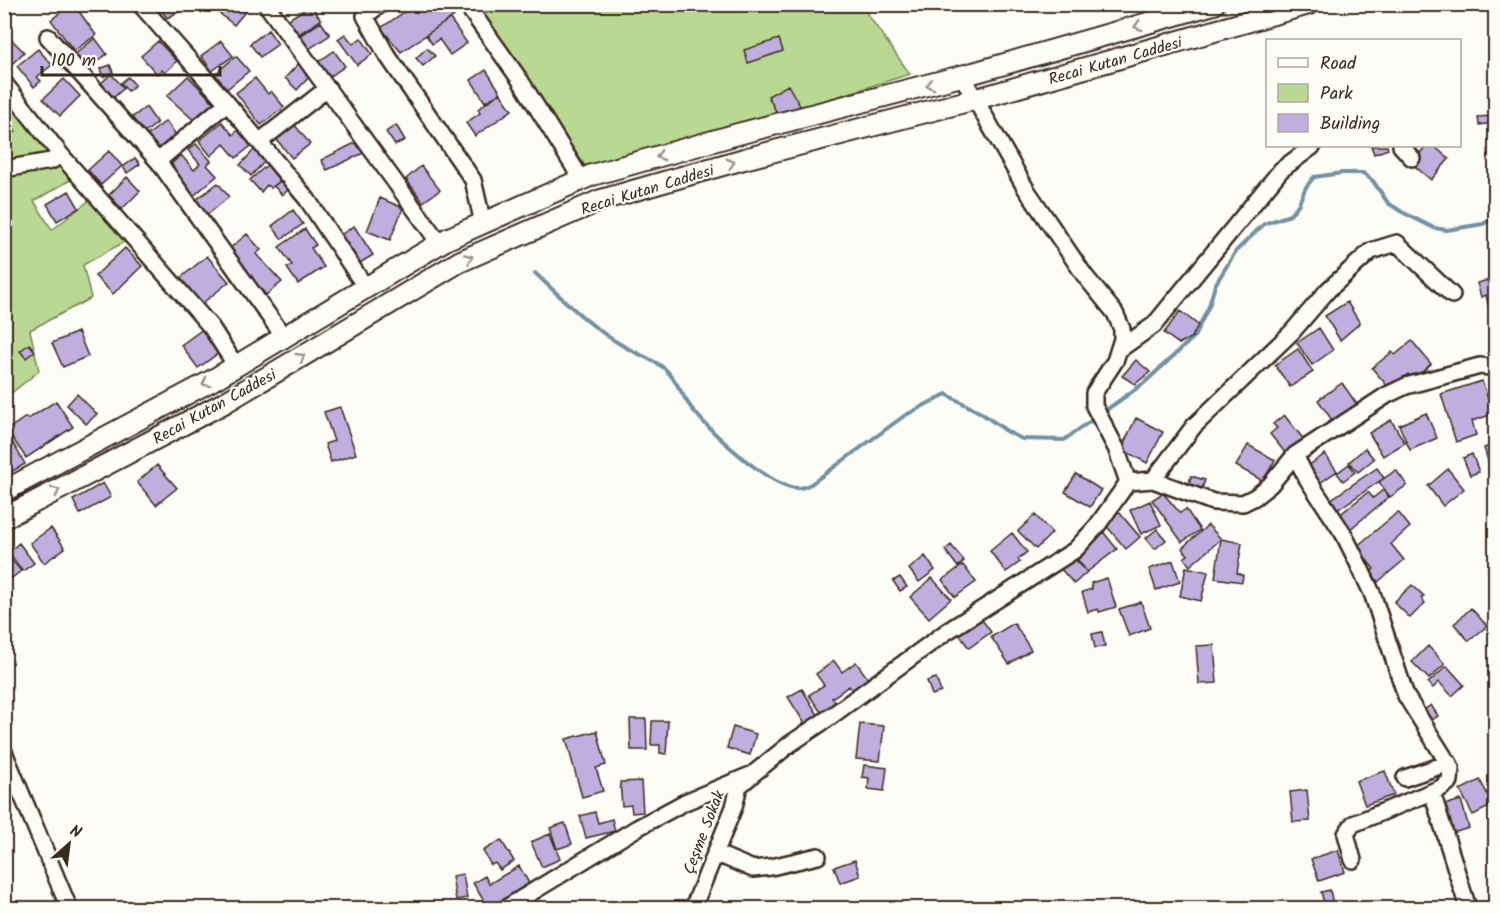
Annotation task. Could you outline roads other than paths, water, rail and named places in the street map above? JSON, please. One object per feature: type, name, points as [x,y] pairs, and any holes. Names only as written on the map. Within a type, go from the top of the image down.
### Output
[{"type":"main road","name":"Recai Kutan Caddesi","points":[[4,491],[236,366],[440,244],[582,180],[738,134],[962,76],[1214,4]]},
{"type":"main road","name":"Recai Kutan Caddesi","points":[[4,518],[224,403],[459,262],[590,205],[744,159],[975,100],[1309,4]]},
{"type":"street","points":[[140,4],[226,102],[307,200],[366,288]]},
{"type":"street","points":[[266,4],[440,244]]},
{"type":"street","points":[[381,4],[365,16],[385,52],[473,180],[483,223]]},
{"type":"street","points":[[466,4],[520,80],[582,180]]},
{"type":"street","points":[[48,37],[158,161],[284,337]]},
{"type":"street","points":[[506,909],[637,828],[685,802],[753,774],[790,744],[946,632],[1075,550],[1097,526],[1128,482],[1124,465],[1094,406],[1094,393],[1115,361],[1120,349],[1122,328],[1115,313],[1084,276],[1026,189],[962,76]]},
{"type":"street","points":[[4,83],[61,155],[211,327],[236,366]]},
{"type":"street","points":[[259,142],[327,88]]},
{"type":"street","points":[[158,161],[226,102]]},
{"type":"street","points":[[1120,349],[1154,325],[1281,170],[1312,147]]},
{"type":"street","points":[[1402,147],[1412,158]]},
{"type":"street","points":[[4,169],[51,161],[61,155]]},
{"type":"street","points":[[1153,480],[1194,426],[1292,332],[1328,290],[1371,250],[1397,243],[1452,295]]},
{"type":"street","points":[[1128,482],[1153,480],[1213,502],[1243,502],[1255,497],[1270,485],[1295,455],[1388,395],[1406,386],[1480,366],[1493,369]]},
{"type":"street","points":[[1295,455],[1306,477],[1342,532],[1372,593],[1406,696],[1449,763],[1452,776],[1450,782],[1441,788],[1353,824],[1346,834],[1353,860]]},
{"type":"street","points":[[4,752],[69,909]]},
{"type":"street","points":[[1405,778],[1449,763]]},
{"type":"street","name":"Çeşme Sokak","points":[[693,909],[734,807],[739,786],[753,774]]},
{"type":"street","points":[[1432,792],[1468,909]]},
{"type":"street","points":[[715,853],[753,869],[818,856]]},
{"type":"waterway","points":[[1102,413],[1144,383],[1194,337],[1209,306],[1215,285],[1236,251],[1264,224],[1290,215],[1314,177],[1363,173],[1373,181],[1388,203],[1434,228],[1447,230],[1483,224],[1496,217]]},
{"type":"waterway","points":[[535,273],[608,337],[664,368],[693,410],[713,431],[757,469],[786,486],[800,488],[811,484],[904,416],[946,394],[1022,439],[1064,440],[1096,417]]}]
